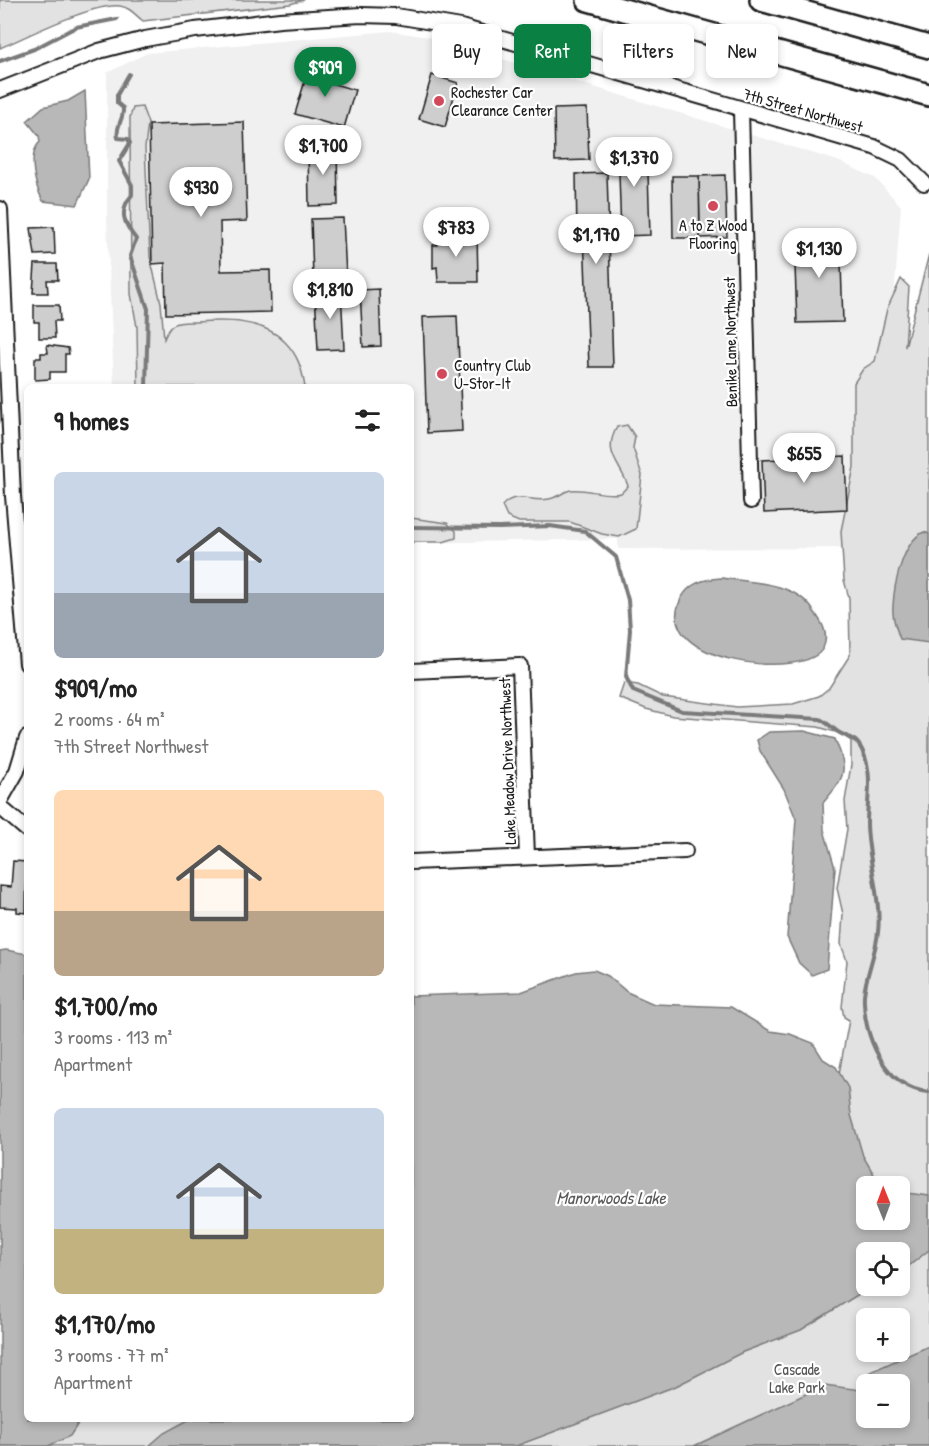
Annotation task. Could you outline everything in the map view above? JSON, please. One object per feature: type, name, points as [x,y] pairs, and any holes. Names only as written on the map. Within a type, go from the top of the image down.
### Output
[{"type":"highway","points":[[588,0],[929,95]]},
{"type":"highway","points":[[761,0],[929,47]]},
{"type":"street","name":"7th Street Northwest","points":[[0,90],[99,51],[145,39],[280,20],[396,16],[461,27],[874,147],[901,160],[924,183]]},
{"type":"street","name":"Benike Lane Northwest","points":[[741,110],[751,501]]},
{"type":"street","points":[[0,209],[13,496],[24,622]]},
{"type":"street","name":"Lake Meadow Drive Northwest","points":[[414,671],[520,666],[527,857]]},
{"type":"street","points":[[0,801],[17,771],[24,748]]},
{"type":"street","points":[[0,807],[24,827]]},
{"type":"street","points":[[414,862],[685,851]]},
{"type":"shaded area","points":[[390,31],[432,38],[432,78],[502,78],[502,59],[514,63],[514,78],[564,78],[838,161],[875,178],[901,206],[884,429],[854,548],[618,549],[618,539],[414,543],[414,384],[114,384],[107,220],[107,73],[147,53]]},
{"type":"green space","points":[[0,0],[304,0],[290,4],[143,21],[127,8],[109,6],[78,15],[0,48]]},
{"type":"green space","points":[[142,107],[148,123],[145,148],[150,257],[161,303],[164,339],[171,326],[181,322],[231,321],[255,325],[276,334],[285,342],[299,363],[304,384],[138,384],[137,327],[131,294],[130,117],[133,108]]},
{"type":"green space","name":"Cascade Lake Park","points":[[929,254],[929,1446],[0,1446],[0,1436],[24,1335],[24,1422],[414,1422],[414,1418],[795,1311],[849,1020],[844,1017],[842,1007],[847,961],[841,944],[843,914],[837,888],[847,829],[845,801],[851,765],[851,741],[839,733],[818,727],[673,716],[646,709],[619,698],[624,683],[638,685],[663,697],[737,707],[793,704],[819,696],[829,688],[850,655],[849,598],[844,580],[841,531],[854,467],[854,383],[863,369],[875,361],[887,309],[901,279],[909,287],[905,347]]},
{"type":"green space","points":[[627,425],[635,437],[633,448],[642,475],[636,529],[619,537],[602,534],[570,522],[519,522],[507,517],[502,506],[513,499],[549,499],[571,490],[621,493],[628,486],[614,458],[611,444],[617,427]]},
{"type":"green space","points":[[414,518],[447,523],[456,531],[456,538],[443,542],[414,542]]},
{"type":"water","points":[[85,91],[89,179],[77,205],[43,201],[37,187],[33,162],[36,147],[40,142],[39,136],[27,121],[43,107],[68,101]]},
{"type":"water","points":[[924,532],[929,534],[929,643],[900,639],[893,610],[895,586],[901,564],[910,544]]},
{"type":"water","points":[[721,578],[759,582],[795,594],[805,601],[822,623],[826,638],[823,648],[811,658],[790,663],[763,664],[735,660],[708,652],[688,639],[677,622],[683,595],[697,583]]},
{"type":"water","points":[[804,731],[835,739],[843,767],[840,780],[823,803],[824,830],[835,868],[827,969],[812,975],[799,963],[787,937],[796,819],[784,789],[760,751],[757,740],[769,732]]},
{"type":"water","points":[[0,951],[24,953],[24,1422],[79,1422],[70,1436],[48,1446],[0,1446]]},
{"type":"water","name":"Manorwoods Lake","points":[[594,970],[608,976],[627,992],[654,1004],[731,1007],[770,1031],[790,1034],[813,1043],[823,1059],[836,1067],[848,1088],[851,1115],[863,1156],[875,1176],[856,1176],[856,1230],[910,1230],[910,1193],[929,1196],[929,1250],[910,1265],[910,1242],[856,1242],[856,1296],[801,1330],[743,1352],[676,1386],[516,1446],[149,1446],[164,1433],[184,1422],[414,1422],[414,996],[521,992],[576,972]]},
{"type":"water","points":[[929,1346],[929,1446],[694,1446],[825,1385],[856,1389],[856,1428],[910,1428],[910,1374],[869,1374],[893,1362],[910,1362],[910,1354]]},
{"type":"building","points":[[310,64],[337,72],[334,84],[355,90],[344,128],[295,114]]},
{"type":"building","name":"Rochester Car Clearance Center","points":[[432,75],[432,78],[442,78],[458,83],[445,127],[419,119]]},
{"type":"building","points":[[587,108],[589,160],[555,161],[554,109]]},
{"type":"building","points":[[244,122],[247,221],[220,222],[221,271],[270,270],[271,312],[166,314],[165,263],[152,264],[149,125]]},
{"type":"building","points":[[647,141],[650,235],[621,236],[618,142]]},
{"type":"building","points":[[337,147],[338,205],[309,206],[308,148]]},
{"type":"building","points":[[607,173],[613,367],[589,367],[584,234],[577,234],[576,174]]},
{"type":"building","name":"A to Z Wood Flooring","points":[[725,175],[727,237],[700,238],[699,176]]},
{"type":"building","points":[[672,176],[699,176],[700,238],[673,238]]},
{"type":"building","points":[[343,218],[346,276],[313,277],[311,219]]},
{"type":"building","points":[[54,227],[55,254],[35,255],[31,228]]},
{"type":"building","points":[[437,234],[477,234],[478,282],[438,282],[437,267],[433,268],[433,245],[437,245]]},
{"type":"building","points":[[840,235],[843,322],[797,323],[794,236]]},
{"type":"building","points":[[35,264],[57,264],[58,280],[47,280],[48,293],[33,293]]},
{"type":"building","points":[[379,289],[381,346],[363,347],[360,290]]},
{"type":"building","points":[[341,290],[344,349],[318,350],[315,291]]},
{"type":"building","points":[[34,305],[59,305],[60,321],[54,321],[55,338],[39,338],[39,322],[34,322]]},
{"type":"building","name":"Country Club U-Stor-It","points":[[457,316],[462,431],[427,433],[423,317]]},
{"type":"building","points":[[47,345],[68,348],[69,354],[65,354],[65,372],[50,372],[50,379],[35,380],[35,358],[41,358],[41,353],[48,353]]},
{"type":"building","points":[[845,456],[847,509],[764,513],[762,460]]},
{"type":"building","points":[[13,861],[24,862],[24,913],[17,912],[17,908],[0,907],[0,886],[11,887]]},
{"type":"waterway","points":[[0,61],[34,49],[76,27],[117,19]]},
{"type":"waterway","points":[[129,74],[117,95],[117,103],[123,108],[117,134],[118,138],[128,139],[130,143],[119,161],[132,185],[132,195],[125,207],[124,217],[136,239],[130,256],[148,309],[146,384]]},
{"type":"waterway","points":[[414,527],[550,526],[585,531],[616,557],[628,600],[630,630],[626,677],[633,691],[682,711],[820,719],[857,742],[868,768],[867,823],[879,920],[877,940],[864,995],[867,1026],[879,1057],[889,1070],[913,1089],[929,1092]]},
{"type":"place","name":"Rochester Car Clearance Center","points":[[439,101]]},
{"type":"place","name":"A to Z Wood Flooring","points":[[713,206]]},
{"type":"place","name":"Country Club U-Stor-It","points":[[442,374]]}]
